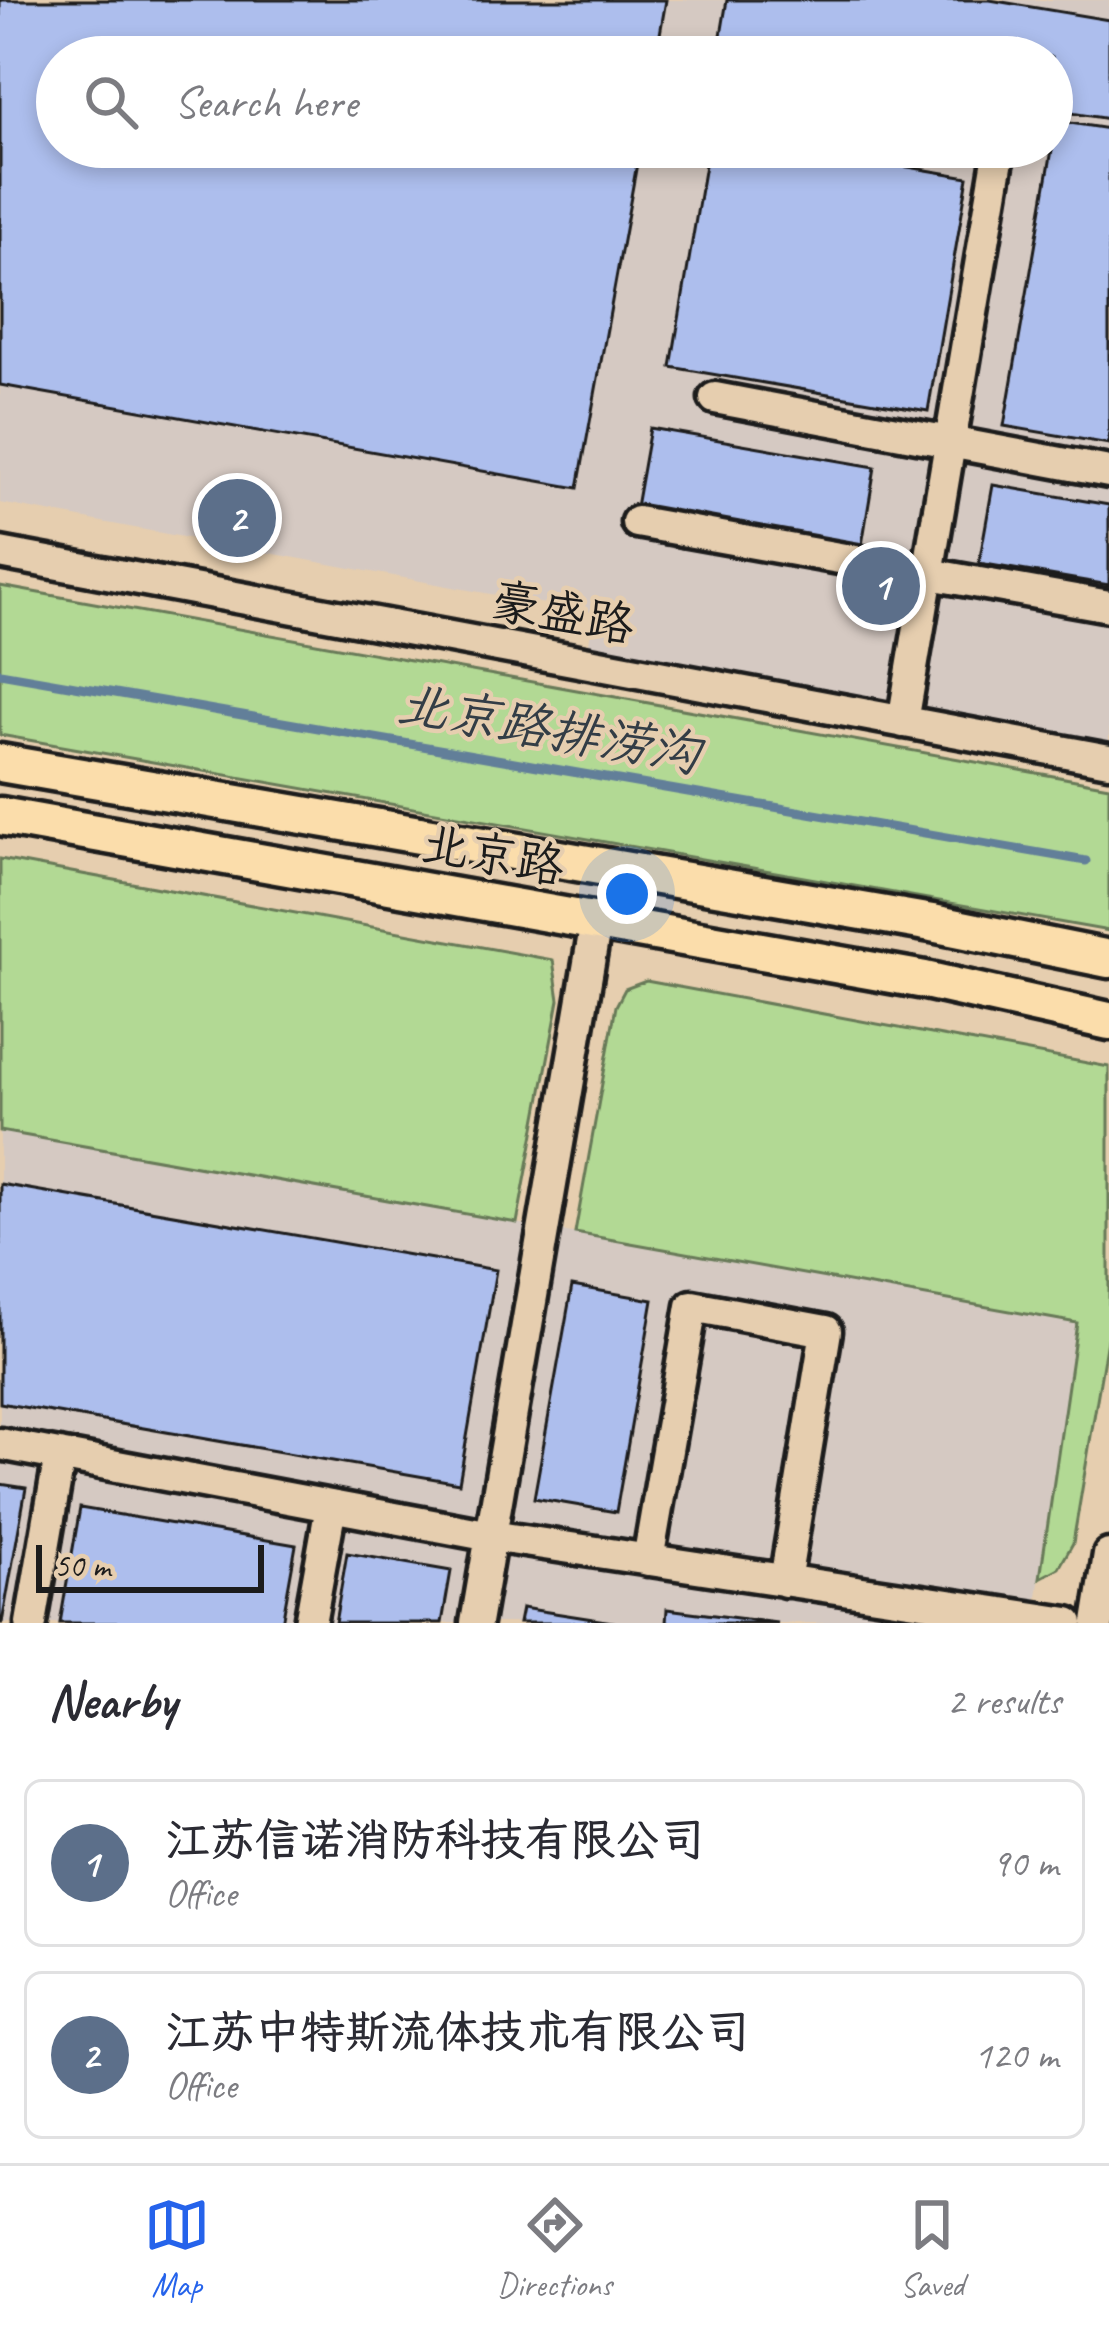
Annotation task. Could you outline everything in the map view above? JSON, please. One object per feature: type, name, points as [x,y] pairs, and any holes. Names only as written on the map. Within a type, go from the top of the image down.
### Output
[{"type":"main road","name":"北京路","points":[[0,764],[909,919],[1109,959]]},
{"type":"main road","name":"北京路","points":[[0,816],[925,980],[1109,1022]]},
{"type":"street","points":[[903,722],[996,168]]},
{"type":"street","points":[[715,398],[1109,472]]},
{"type":"street","points":[[637,522],[1109,606]]},
{"type":"street","name":"豪盛路","points":[[0,554],[1109,760]]},
{"type":"street","points":[[476,1623],[596,922]]},
{"type":"street","points":[[648,1560],[692,1306],[826,1331],[785,1580]]},
{"type":"street","points":[[0,1444],[490,1536],[1068,1623]]},
{"type":"street","points":[[31,1623],[60,1455]]},
{"type":"street","points":[[310,1623],[331,1506]]},
{"type":"street","points":[[1098,1623],[1109,1555]]},
{"type":"shaded area","points":[[0,0],[1109,0],[1109,742],[589,644],[593,613],[0,503]]},
{"type":"shaded area","points":[[0,1131],[1078,1323],[1033,1623],[0,1623]]},
{"type":"green space","points":[[0,586],[1109,786],[1109,931],[0,735]]},
{"type":"green space","points":[[0,859],[553,960],[559,1000],[517,1223],[0,1131]]},
{"type":"green space","points":[[646,981],[1109,1067],[1109,1328],[1073,1543],[1059,1568],[1040,1578],[1077,1323],[575,1233],[616,1006],[625,989]]},
{"type":"building","points":[[0,0],[666,0],[660,36],[36,36],[36,168],[636,168],[578,488],[0,385]]},
{"type":"building","points":[[727,0],[990,0],[1109,20],[1109,119],[1073,113],[1073,36],[721,36]]},
{"type":"building","points":[[1073,123],[1109,129],[1109,444],[1004,426],[1049,168],[1073,168]]},
{"type":"building","points":[[704,168],[914,168],[968,177],[928,411],[671,367]]},
{"type":"building","points":[[650,428],[875,467],[862,545],[636,507]]},
{"type":"building","points":[[993,485],[1109,505],[1109,585],[979,563]]},
{"type":"building","points":[[0,1184],[496,1270],[459,1483],[0,1403]]},
{"type":"building","points":[[572,1286],[653,1300],[616,1512],[534,1498]]},
{"type":"building","points":[[0,1484],[26,1488],[2,1623],[0,1623]]},
{"type":"building","points":[[80,1508],[296,1545],[282,1623],[60,1623]]},
{"type":"building","points":[[347,1553],[451,1571],[442,1623],[335,1623]]},
{"type":"building","points":[[522,1608],[619,1623],[519,1623]]},
{"type":"building","points":[[667,1609],[777,1623],[666,1623]]},
{"type":"waterway","name":"北京路排涝沟","points":[[0,673],[1086,861]]},
{"type":"place","name":"江苏中特斯流体技术有限公司","points":[[237,518]]},
{"type":"place","name":"江苏信诺消防科技有限公司","points":[[881,586]]}]
